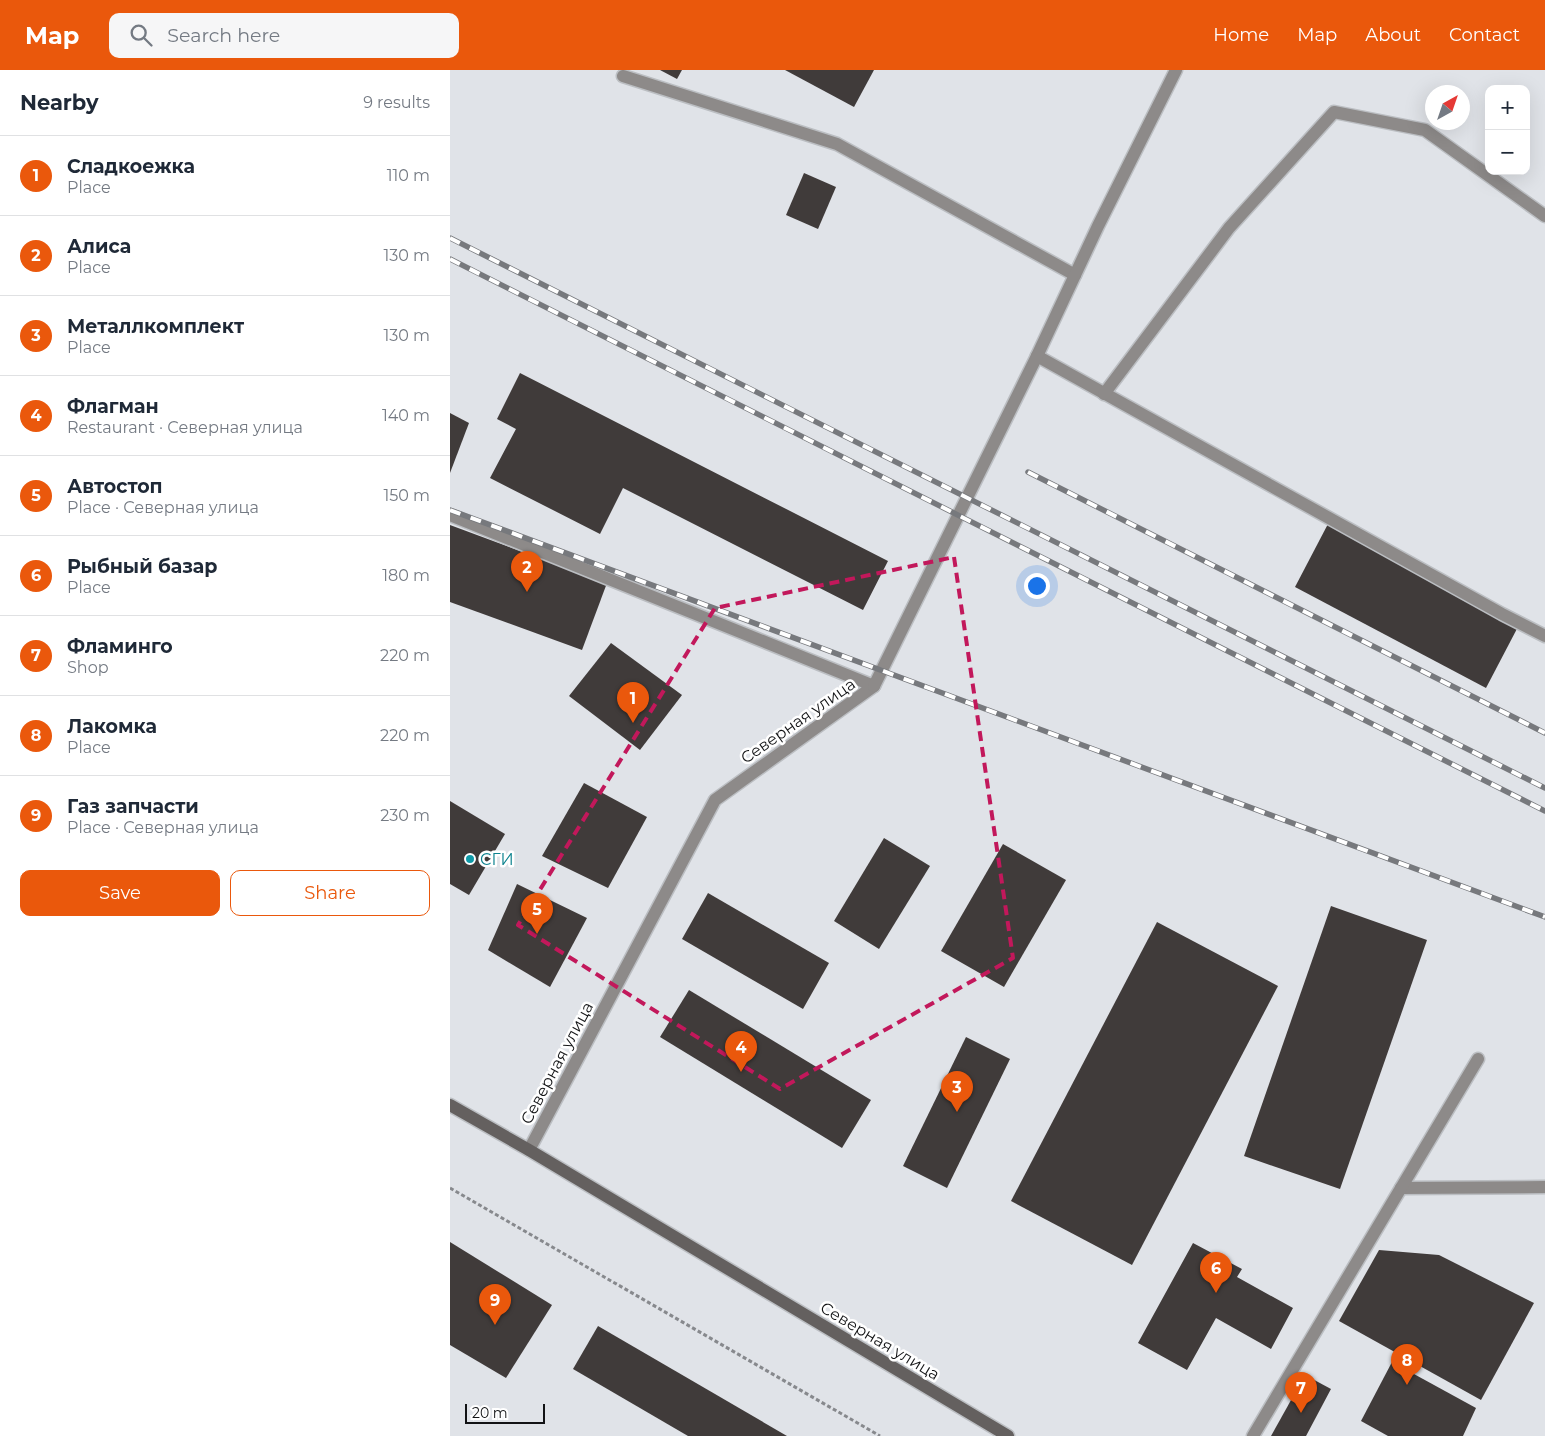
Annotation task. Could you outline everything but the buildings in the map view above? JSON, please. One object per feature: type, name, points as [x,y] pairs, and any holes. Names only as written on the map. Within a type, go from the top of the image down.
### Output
[{"type":"main road","name":"Северная улица","points":[[450,1105],[1008,1436]]},
{"type":"street","points":[[874,686],[1176,70]]},
{"type":"street","points":[[624,76],[837,144],[1074,275]]},
{"type":"street","points":[[1104,394],[1228,228],[1334,112],[1425,130],[1545,216]]},
{"type":"street","points":[[1037,356],[1545,636]]},
{"type":"street","name":"Северная улица","points":[[450,515],[874,686]]},
{"type":"street","name":"Северная улица","points":[[528,1150],[715,800],[874,686]]},
{"type":"street","points":[[1253,1436],[1478,1059]]},
{"type":"street","points":[[1401,1188],[1545,1187]]},
{"type":"path","points":[[450,1188],[880,1436]]},
{"type":"highlighted area","points":[[954,557],[1013,958],[780,1089],[518,925],[715,608]]},
{"type":"railway","points":[[450,238],[1545,788]]},
{"type":"railway","points":[[450,259],[1545,811]]},
{"type":"railway","points":[[1028,472],[1545,733]]},
{"type":"railway","points":[[450,510],[1545,917]]},
{"type":"place","name":"Алиса","points":[[527,592]]},
{"type":"place","name":"Сладкоежка","points":[[633,723]]},
{"type":"place","name":"СГИ","points":[[470,859]]},
{"type":"place","name":"Автостоп","points":[[537,934]]},
{"type":"place","name":"Флагман","points":[[741,1072]]},
{"type":"place","name":"Металлкомплект","points":[[957,1112]]},
{"type":"place","name":"Рыбный базар","points":[[1216,1293]]},
{"type":"place","name":"Газ запчасти","points":[[495,1325]]},
{"type":"place","name":"Лакомка","points":[[1407,1385]]},
{"type":"place","name":"Фламинго","points":[[1301,1413]]}]
